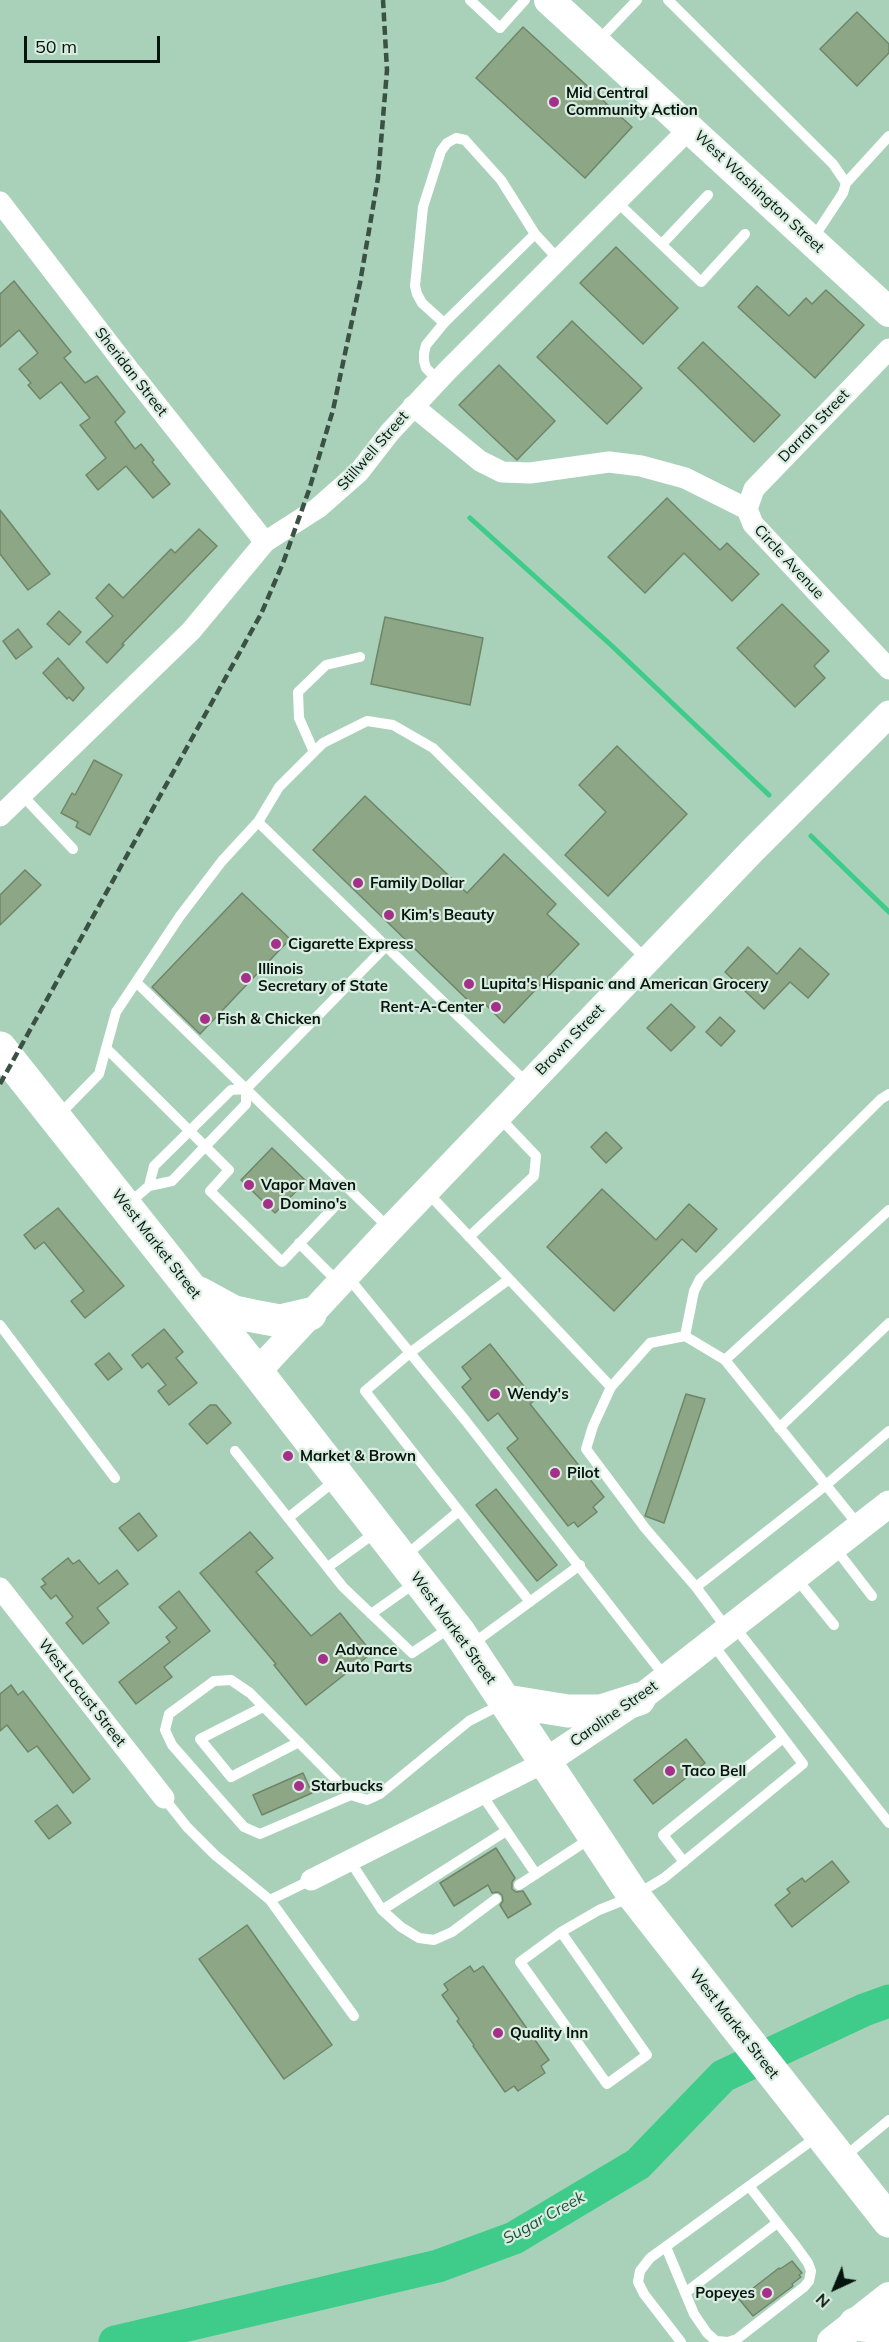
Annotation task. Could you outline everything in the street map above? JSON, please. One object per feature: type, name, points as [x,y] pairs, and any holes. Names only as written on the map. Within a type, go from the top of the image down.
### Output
[{"type":"main road","name":"West Washington Street","points":[[549,0],[889,312]]},
{"type":"main road","name":"West Market Street","points":[[0,1048],[56,1118],[137,1196],[191,1289],[461,1636],[634,1896],[889,2221]]},
{"type":"main road","points":[[191,1289],[234,1312],[253,1316],[280,1321],[310,1314]]},
{"type":"main road","points":[[506,1701],[568,1711],[601,1711],[639,1699]]},
{"type":"main road","points":[[843,2333],[889,2297]]},
{"type":"main road","points":[[843,2333],[889,2328]]},
{"type":"street","name":"Stillwell Street","points":[[0,816],[191,631],[265,542],[318,508],[359,472],[413,406],[438,380],[690,128]]},
{"type":"street","name":"Sheridan Street","points":[[0,202],[265,542]]},
{"type":"street","name":"Darrah Street","points":[[747,509],[754,489],[889,349]]},
{"type":"street","name":"Circle Avenue","points":[[413,406],[480,461],[502,472],[530,473],[609,462],[641,466],[685,478],[747,509],[753,524],[889,669]]},
{"type":"street","name":"Brown Street","points":[[257,1372],[426,1191],[752,850],[889,714]]},
{"type":"street","name":"Caroline Street","points":[[311,1880],[545,1762],[639,1699],[888,1507]]},
{"type":"street","name":"West Locust Street","points":[[0,1588],[164,1798]]},
{"type":"lane","points":[[470,0],[500,28],[525,0]]},
{"type":"lane","points":[[596,43],[637,0]]},
{"type":"lane","points":[[668,0],[833,164],[846,183]]},
{"type":"lane","points":[[812,241],[843,193],[846,183],[889,136]]},
{"type":"lane","points":[[444,323],[422,303],[414,286],[423,207],[441,151],[447,143],[456,138],[465,140],[501,180],[535,234],[559,260]]},
{"type":"lane","points":[[662,244],[708,195]]},
{"type":"lane","points":[[617,202],[701,282],[745,234]]},
{"type":"lane","points":[[438,380],[426,368],[423,361],[426,345],[444,323],[535,234]]},
{"type":"lane","points":[[314,752],[299,718],[298,692],[326,665],[360,657]]},
{"type":"lane","points":[[56,1118],[99,1074],[117,1012],[187,907],[222,861],[258,822],[279,787],[323,743],[367,721],[393,725],[433,748],[647,960]]},
{"type":"lane","points":[[22,795],[74,849]]},
{"type":"lane","points":[[258,822],[528,1084]]},
{"type":"lane","points":[[137,1196],[154,1166],[231,1090],[246,1089],[386,946]]},
{"type":"lane","points":[[136,982],[390,1229]]},
{"type":"lane","points":[[106,1048],[230,1170],[210,1191],[282,1262],[338,1203]]},
{"type":"lane","points":[[137,1196],[172,1181],[246,1104],[246,1089]]},
{"type":"lane","points":[[685,1336],[694,1291],[700,1279],[881,1099],[889,1094]]},
{"type":"lane","points":[[469,1237],[534,1176],[536,1156],[498,1116]]},
{"type":"lane","points":[[426,1191],[611,1387]]},
{"type":"lane","points":[[725,1360],[889,1210]]},
{"type":"lane","points":[[299,1243],[343,1279],[411,1352],[580,1565],[666,1678]]},
{"type":"lane","points":[[508,1280],[411,1352],[365,1391],[530,1602]]},
{"type":"lane","points":[[779,1428],[889,1323]]},
{"type":"lane","points":[[0,1325],[115,1478]]},
{"type":"lane","points":[[561,1932],[647,2055],[607,2084],[520,1962],[561,1932],[599,1910],[634,1896],[664,1878],[803,1764],[783,1738],[696,1587],[645,1528],[586,1449],[593,1426],[611,1387],[650,1343],[685,1336],[725,1360],[860,1528]]},
{"type":"lane","points":[[696,1587],[826,1485],[889,1431]]},
{"type":"lane","points":[[235,1451],[343,1587],[412,1653],[461,1636],[530,1602],[580,1565]]},
{"type":"lane","points":[[288,1518],[339,1478]]},
{"type":"lane","points":[[371,1614],[459,1511]]},
{"type":"lane","points":[[327,1567],[380,1529]]},
{"type":"lane","points":[[835,1547],[872,1596]]},
{"type":"lane","points":[[796,1577],[834,1625]]},
{"type":"lane","points":[[724,1633],[889,1823]]},
{"type":"lane","points":[[351,1795],[260,1834],[244,1827],[172,1745],[165,1730],[169,1714],[214,1680],[231,1680],[263,1707],[351,1795],[367,1800],[380,1794],[469,1721],[506,1701]]},
{"type":"lane","points":[[263,1707],[200,1739],[231,1777],[299,1742]]},
{"type":"lane","points":[[684,1862],[663,1834],[783,1738]]},
{"type":"lane","points":[[482,1795],[536,1874]]},
{"type":"lane","points":[[164,1798],[187,1827],[215,1855],[270,1900],[354,2016]]},
{"type":"lane","points":[[382,1910],[506,1831]]},
{"type":"lane","points":[[519,1885],[594,1836]]},
{"type":"lane","points":[[350,1860],[382,1910],[401,1927],[419,1938],[434,1940],[452,1932],[496,1899]]},
{"type":"lane","points":[[270,1900],[311,1880]]},
{"type":"lane","points":[[841,2160],[889,2120]]},
{"type":"lane","points":[[681,2342],[644,2294],[638,2282],[640,2271],[650,2258],[820,2134]]},
{"type":"lane","points":[[666,2247],[694,2314],[707,2333],[716,2341],[728,2342],[738,2339],[804,2287],[809,2281],[811,2271],[808,2263],[749,2186]]},
{"type":"lane","points":[[685,2293],[777,2223]]},
{"type":"building","points":[[857,12],[889,44],[889,53],[857,86],[820,49]]},
{"type":"building","name":"Mid Central Community Action","points":[[523,27],[632,127],[585,178],[476,78]]},
{"type":"building","points":[[616,247],[678,308],[643,344],[580,283]]},
{"type":"building","points":[[14,281],[71,352],[64,358],[85,383],[97,376],[125,412],[115,422],[135,449],[141,444],[170,484],[153,498],[126,466],[98,490],[86,475],[106,458],[80,425],[90,418],[61,382],[40,399],[28,385],[31,383],[19,369],[38,353],[19,330],[0,347],[0,294]]},
{"type":"building","points":[[757,286],[789,316],[806,298],[812,304],[826,290],[864,325],[815,378],[738,307]]},
{"type":"building","points":[[572,321],[642,388],[607,424],[537,357]]},
{"type":"building","points":[[703,342],[780,415],[754,442],[678,368]]},
{"type":"building","points":[[499,365],[555,421],[517,460],[459,405]]},
{"type":"building","points":[[667,498],[720,550],[727,543],[759,574],[732,601],[684,553],[645,593],[608,557]]},
{"type":"building","points":[[0,510],[50,574],[28,590],[0,554]]},
{"type":"building","points":[[199,529],[217,546],[122,644],[124,645],[107,663],[86,642],[113,616],[96,598],[109,584],[123,598],[171,549],[175,553]]},
{"type":"building","points":[[782,604],[829,651],[814,666],[825,678],[795,707],[737,648]]},
{"type":"building","points":[[59,611],[81,632],[69,645],[47,624]]},
{"type":"building","points":[[385,617],[483,638],[470,705],[371,684]]},
{"type":"building","points":[[18,629],[32,647],[16,659],[3,641]]},
{"type":"building","points":[[58,658],[84,688],[73,701],[69,697],[67,699],[43,673]]},
{"type":"building","points":[[617,746],[687,814],[608,896],[565,855],[606,812],[579,785]]},
{"type":"building","points":[[94,760],[122,775],[90,835],[76,827],[78,822],[61,813],[72,793],[75,795]]},
{"type":"building","points":[[365,796],[467,893],[504,854],[556,904],[547,914],[579,944],[504,1023],[484,1003],[478,1010],[313,850]]},
{"type":"building","points":[[25,870],[41,885],[0,925],[0,895]]},
{"type":"building","points":[[242,893],[290,939],[200,1034],[152,987]]},
{"type":"building","points":[[748,947],[777,974],[800,948],[829,974],[808,998],[790,982],[764,1009],[725,972]]},
{"type":"building","points":[[671,1004],[695,1027],[671,1051],[647,1028]]},
{"type":"building","points":[[720,1017],[735,1031],[721,1046],[706,1032]]},
{"type":"building","points":[[606,1132],[622,1148],[606,1163],[591,1147]]},
{"type":"building","points":[[272,1148],[306,1181],[275,1213],[241,1180]]},
{"type":"building","points":[[602,1189],[656,1240],[689,1204],[717,1229],[696,1252],[682,1239],[614,1311],[547,1247]]},
{"type":"building","points":[[58,1208],[124,1286],[85,1318],[71,1301],[84,1291],[44,1242],[35,1249],[24,1235]]},
{"type":"building","points":[[164,1329],[183,1352],[176,1358],[197,1383],[169,1405],[158,1391],[166,1385],[148,1363],[142,1368],[132,1355]]},
{"type":"building","points":[[490,1344],[535,1400],[530,1404],[604,1497],[593,1507],[597,1512],[578,1527],[574,1522],[568,1526],[507,1448],[518,1439],[498,1413],[488,1421],[462,1387],[471,1379],[462,1367]]},
{"type":"building","points":[[109,1353],[122,1369],[108,1380],[95,1364]]},
{"type":"building","points":[[686,1394],[705,1399],[664,1523],[645,1516]]},
{"type":"building","points":[[210,1405],[216,1405],[231,1423],[207,1444],[189,1424]]},
{"type":"building","points":[[496,1489],[557,1565],[537,1581],[476,1505]]},
{"type":"building","points":[[139,1513],[157,1536],[138,1551],[119,1528]]},
{"type":"building","points":[[250,1532],[273,1558],[256,1572],[311,1636],[340,1613],[372,1653],[306,1705],[274,1665],[276,1664],[200,1573]]},
{"type":"building","points":[[68,1558],[73,1564],[79,1560],[99,1584],[117,1570],[128,1584],[97,1608],[109,1623],[83,1644],[66,1623],[73,1617],[56,1595],[51,1599],[41,1587],[46,1584],[42,1579]]},
{"type":"building","points":[[179,1591],[210,1631],[164,1667],[172,1677],[136,1704],[119,1682],[170,1642],[166,1637],[177,1628],[159,1607]]},
{"type":"building","points":[[11,1685],[18,1695],[23,1691],[90,1779],[73,1793],[37,1746],[28,1752],[7,1725],[0,1731],[0,1694]]},
{"type":"building","name":"Taco Bell","points":[[686,1739],[705,1763],[653,1804],[634,1780]]},
{"type":"building","points":[[303,1773],[312,1793],[262,1815],[253,1795]]},
{"type":"building","points":[[57,1805],[71,1823],[49,1839],[35,1821]]},
{"type":"building","points":[[496,1848],[515,1878],[512,1882],[512,1889],[516,1892],[523,1891],[531,1904],[508,1918],[500,1905],[503,1901],[502,1895],[498,1892],[492,1893],[488,1885],[454,1906],[440,1883]]},
{"type":"building","points":[[832,1861],[849,1882],[792,1927],[775,1905],[790,1893],[787,1889],[802,1878],[805,1882]]},
{"type":"building","points":[[247,1925],[332,2045],[284,2079],[199,1959]]},
{"type":"building","name":"Quality Inn","points":[[470,1966],[474,1972],[483,1966],[549,2060],[541,2066],[545,2073],[518,2091],[514,2086],[505,2092],[442,1995],[448,1990],[444,1984]]},
{"type":"building","name":"Popeyes","points":[[792,2261],[802,2273],[799,2275],[801,2277],[792,2284],[793,2286],[753,2316],[739,2299],[779,2268]]},
{"type":"waterway","points":[[470,518],[611,645],[769,795]]},
{"type":"waterway","points":[[811,836],[889,912]]},
{"type":"waterway","name":"Sugar Creek","points":[[115,2342],[438,2266],[514,2238],[638,2164],[723,2076],[864,2010],[889,2001]]},
{"type":"railway","points":[[0,1084],[261,614],[283,563],[309,490],[333,410],[360,283],[378,178],[387,70],[383,0]]},
{"type":"place","name":"Mid Central Community Action","points":[[554,102]]},
{"type":"place","name":"Family Dollar","points":[[358,883]]},
{"type":"place","name":"Kim's Beauty","points":[[389,915]]},
{"type":"place","name":"Cigarette Express","points":[[276,944]]},
{"type":"place","name":"Illinois Secretary of State","points":[[246,978]]},
{"type":"place","name":"Lupita's Hispanic and American Grocery","points":[[469,984]]},
{"type":"place","name":"Rent-A-Center","points":[[496,1007]]},
{"type":"place","name":"Fish & Chicken","points":[[205,1019]]},
{"type":"place","name":"Vapor Maven","points":[[249,1185]]},
{"type":"place","name":"Domino's","points":[[268,1204]]},
{"type":"place","name":"Wendy's","points":[[495,1394]]},
{"type":"place","name":"Market & Brown","points":[[288,1456]]},
{"type":"place","name":"Pilot","points":[[555,1473]]},
{"type":"place","name":"Advance Auto Parts","points":[[323,1659]]},
{"type":"place","name":"Taco Bell","points":[[670,1771]]},
{"type":"place","name":"Starbucks","points":[[299,1786]]},
{"type":"place","name":"Quality Inn","points":[[498,2033]]},
{"type":"place","name":"Popeyes","points":[[767,2293]]}]
